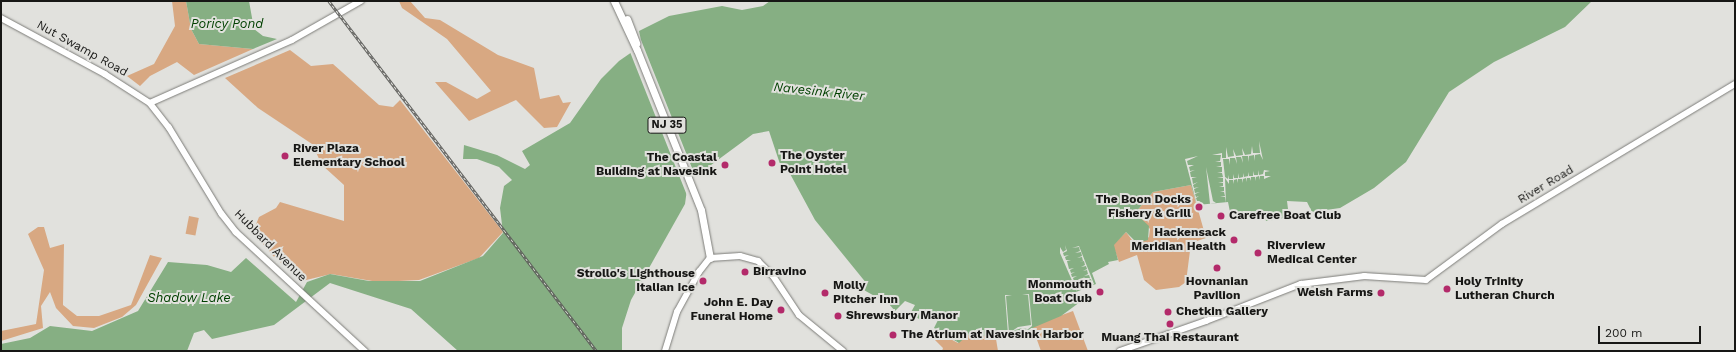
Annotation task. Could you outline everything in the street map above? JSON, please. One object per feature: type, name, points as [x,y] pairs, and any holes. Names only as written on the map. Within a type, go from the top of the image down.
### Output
[{"type":"highway","name":"NJ 35","points":[[614,1],[629,36],[636,46]]},
{"type":"highway","name":"NJ 35","points":[[619,1],[697,201],[710,258]]},
{"type":"main road","points":[[150,103],[292,40],[361,1]]},
{"type":"main road","name":"Nut Swamp Road","points":[[1,18],[105,74],[150,103]]},
{"type":"main road","name":"River Road","points":[[1120,351],[1206,321],[1301,284],[1364,276],[1426,280],[1502,224],[1735,84]]},
{"type":"main road","name":"Hubbard Avenue","points":[[150,103],[175,137],[230,224],[301,293],[365,351]]},
{"type":"main road","points":[[665,351],[677,312],[699,272],[710,258],[743,257],[758,261],[768,270],[799,315],[843,351]]},
{"type":"shaded area","points":[[172,1],[186,1],[191,29],[199,44],[253,49],[194,75],[177,62],[150,76],[140,86],[127,76],[154,64],[175,26]]},
{"type":"shaded area","points":[[399,1],[410,1],[425,18],[440,20],[498,55],[534,68],[540,99],[559,95],[563,103],[571,102],[557,127],[544,128],[516,100],[469,121],[435,82],[446,82],[477,99],[491,91],[447,39],[402,8]]},
{"type":"shaded area","points":[[290,50],[311,66],[333,64],[379,105],[393,107],[400,100],[503,232],[479,258],[419,280],[378,282],[331,274],[302,281],[272,255],[253,232],[259,217],[276,208],[280,202],[344,221],[344,185],[322,165],[312,144],[258,108],[225,78]]},
{"type":"shaded area","points":[[1191,185],[1206,238],[1191,243],[1186,282],[1179,287],[1156,290],[1144,280],[1137,255],[1119,262],[1113,245],[1126,232],[1132,240],[1140,243],[1149,237],[1150,229],[1135,213],[1153,192]]},
{"type":"shaded area","points":[[189,216],[199,218],[195,236],[186,234]]},
{"type":"shaded area","points":[[38,227],[44,227],[50,248],[64,244],[63,305],[77,316],[99,316],[131,305],[150,255],[162,258],[136,305],[122,317],[94,328],[73,326],[56,308],[50,292],[41,306],[43,328],[1,341],[1,331],[36,324],[44,270],[28,234]]},
{"type":"shaded area","points":[[1073,311],[1088,351],[1041,351],[1032,326]]},
{"type":"shaded area","points":[[935,331],[958,343],[968,335],[995,333],[998,351],[942,351],[943,348],[933,338]]},
{"type":"water","name":"Poricy Pond","points":[[186,1],[249,1],[254,29],[263,36],[277,39],[253,49],[199,44],[191,29]]},
{"type":"water","points":[[770,1],[1592,1],[1565,27],[1494,62],[1449,92],[1406,162],[1374,188],[1340,208],[1312,212],[1307,202],[1287,201],[1289,217],[1267,221],[1230,212],[1228,202],[1197,205],[1191,185],[1153,192],[1135,213],[1149,226],[1148,240],[1137,243],[1126,232],[1114,245],[1118,260],[1108,262],[1109,264],[1092,273],[1096,284],[1076,292],[1080,302],[1061,316],[1016,335],[1006,336],[994,333],[977,338],[968,335],[959,343],[934,328],[938,320],[926,312],[921,320],[910,314],[915,305],[905,301],[895,311],[889,304],[862,289],[867,284],[815,220],[788,170],[782,170],[769,131],[753,134],[688,182],[685,204],[631,300],[622,328],[622,351],[458,351],[411,309],[330,283],[274,325],[212,339],[204,330],[194,333],[187,351],[1,351],[1,344],[30,338],[50,326],[92,331],[138,311],[168,262],[207,265],[231,272],[246,258],[296,302],[307,282],[330,274],[369,281],[420,281],[483,256],[503,233],[500,208],[504,186],[512,180],[499,167],[477,159],[463,159],[464,145],[497,155],[525,169],[530,165],[522,151],[570,123],[601,79],[619,61],[642,45],[639,31],[669,16],[722,6],[742,10],[763,6]]},
{"type":"pier","points":[[641,40],[696,178],[690,183],[688,198],[630,52],[640,44]]},
{"type":"pier","points":[[1259,141],[1263,160],[1260,154],[1255,155],[1255,161],[1254,155],[1249,156],[1249,162],[1248,156],[1242,156],[1243,163],[1241,157],[1236,157],[1237,164],[1235,158],[1230,158],[1230,165],[1229,159],[1223,159],[1225,177],[1228,179],[1228,175],[1229,179],[1233,179],[1233,174],[1234,178],[1238,178],[1238,173],[1239,178],[1243,177],[1243,173],[1244,177],[1248,176],[1248,172],[1249,176],[1253,176],[1253,171],[1254,175],[1258,175],[1258,170],[1259,175],[1263,174],[1264,170],[1270,171],[1265,172],[1265,176],[1271,176],[1264,179],[1264,176],[1260,176],[1260,180],[1259,176],[1256,177],[1256,181],[1255,177],[1251,177],[1251,181],[1250,178],[1247,178],[1247,182],[1246,178],[1243,179],[1242,183],[1242,179],[1238,179],[1238,183],[1237,179],[1234,180],[1233,184],[1233,180],[1229,180],[1229,184],[1225,178],[1226,203],[1225,197],[1220,197],[1225,196],[1224,192],[1220,192],[1224,191],[1224,187],[1219,187],[1223,186],[1223,183],[1218,183],[1223,182],[1223,178],[1217,178],[1223,177],[1222,173],[1217,173],[1222,172],[1222,167],[1216,167],[1221,166],[1221,162],[1215,162],[1220,161],[1221,155],[1212,155],[1222,153],[1222,158],[1226,158],[1226,147],[1228,157],[1234,156],[1233,149],[1236,156],[1243,155],[1242,148],[1245,155],[1251,154],[1252,146],[1253,153],[1260,153]]},
{"type":"pier","points":[[1198,156],[1187,161],[1188,165],[1194,165],[1189,167],[1190,171],[1195,170],[1190,172],[1191,177],[1197,177],[1192,178],[1193,184],[1198,182],[1193,185],[1194,188],[1199,187],[1194,189],[1195,193],[1200,192],[1195,194],[1196,197],[1199,196],[1196,198],[1197,201],[1200,201],[1197,205],[1185,159]]},
{"type":"pier","points":[[1206,167],[1213,201],[1216,203],[1210,204]]},
{"type":"pier","points":[[1065,245],[1067,251],[1063,253],[1064,256],[1069,255],[1065,257],[1066,260],[1071,260],[1067,261],[1069,269],[1074,268],[1070,270],[1071,273],[1075,272],[1071,274],[1072,277],[1077,276],[1073,278],[1074,281],[1078,281],[1075,283],[1077,292],[1060,253],[1060,247],[1063,252],[1066,250]]},
{"type":"pier","points":[[1079,246],[1094,284],[1084,288],[1082,284],[1084,286],[1092,283],[1091,279],[1087,280],[1090,278],[1089,275],[1084,276],[1088,274],[1087,270],[1083,271],[1087,269],[1086,266],[1081,267],[1085,265],[1084,261],[1079,262],[1083,261],[1082,257],[1077,258],[1082,256],[1081,252],[1075,253],[1080,251],[1079,247],[1072,248]]},
{"type":"pier","points":[[1029,294],[1032,326],[1022,334],[1010,336],[1008,334],[1005,295],[1012,295],[1006,296],[1009,333],[1018,327],[1031,325],[1028,295],[1022,295]],"holes":[[[1022,328],[1027,329],[1011,335],[1015,330]]]},
{"type":"railway","points":[[329,1],[597,351]]},
{"type":"place","name":"River Plaza Elementary School","points":[[285,156]]},
{"type":"place","name":"The Oyster Point Hotel","points":[[772,163]]},
{"type":"place","name":"The Coastal Building at Navesink","points":[[725,165]]},
{"type":"place","name":"The Boon Docks Fishery & Grill","points":[[1199,207]]},
{"type":"place","name":"Carefree Boat Club","points":[[1221,216]]},
{"type":"place","name":"Hackensack Meridian Health","points":[[1234,240]]},
{"type":"place","name":"Riverview Medical Center","points":[[1258,253]]},
{"type":"place","name":"Hovnanian Pavilion","points":[[1217,268]]},
{"type":"place","name":"Birravino","points":[[745,272]]},
{"type":"place","name":"Strollo's Lighthouse Italian Ice","points":[[703,281]]},
{"type":"place","name":"Holy Trinity Lutheran Church","points":[[1447,289]]},
{"type":"place","name":"Monmouth Boat Club","points":[[1100,292]]},
{"type":"place","name":"Molly Pitcher Inn","points":[[825,293]]},
{"type":"place","name":"Welsh Farms","points":[[1381,293]]},
{"type":"place","name":"John E. Day Funeral Home","points":[[781,310]]},
{"type":"place","name":"Chetkin Gallery","points":[[1168,312]]},
{"type":"place","name":"Shrewsbury Manor","points":[[838,316]]},
{"type":"place","name":"Muang Thai Restaurant","points":[[1170,324]]},
{"type":"place","name":"The Atrium at Navesink Harbor","points":[[893,335]]},
{"type":"water label","name":"Navesink River","points":[[819,92]]},
{"type":"water label","name":"Shadow Lake","points":[[189,298]]}]
